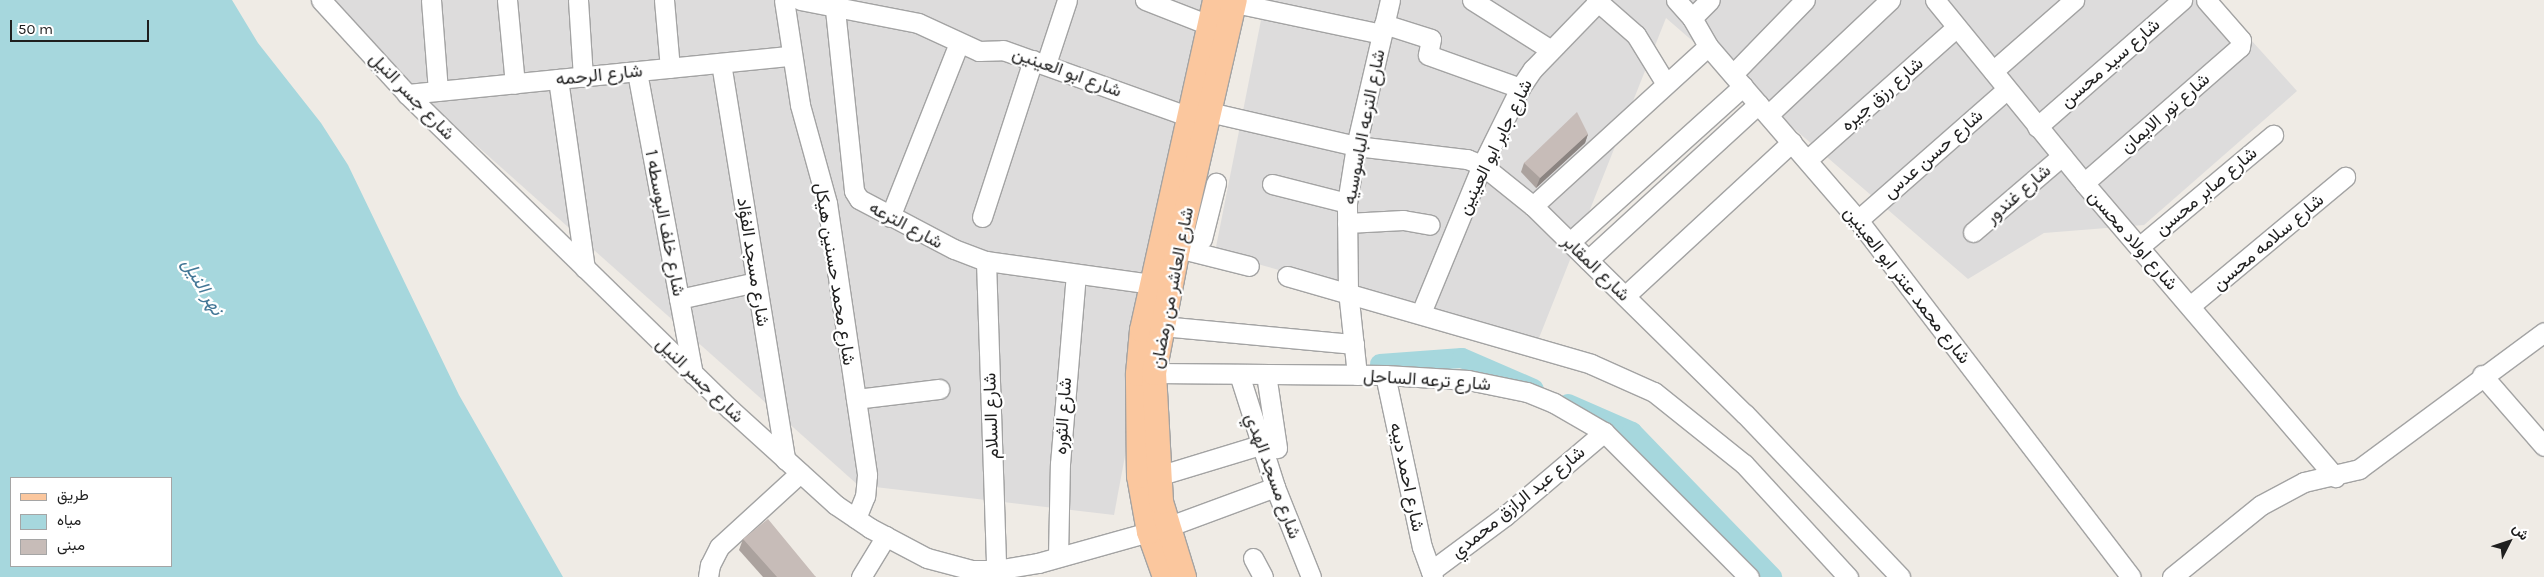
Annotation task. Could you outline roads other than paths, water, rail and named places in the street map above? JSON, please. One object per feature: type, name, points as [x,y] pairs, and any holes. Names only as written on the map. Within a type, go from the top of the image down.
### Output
[{"type":"main road","name":"شارع العاشر من رمضان","points":[[1165,577],[1158,530],[1154,373],[1162,326],[1190,245],[1206,190],[1199,114],[1209,26],[1228,1]]},
{"type":"main road","name":"شارع العاشر من رمضان","points":[[1184,577],[1158,530],[1138,476],[1137,435],[1142,330],[1152,284],[1228,1]]},
{"type":"street","name":"شارع جسر النيل","points":[[321,0],[407,94],[693,374],[800,473],[856,518],[927,558],[973,573],[996,570],[1158,530],[1275,487]]},
{"type":"street","points":[[431,0],[438,91]]},
{"type":"street","points":[[507,0],[515,84]]},
{"type":"street","points":[[578,0],[583,77]]},
{"type":"street","points":[[664,0],[670,68]]},
{"type":"street","name":"شارع محمد حسنين هيكل","points":[[784,0],[791,56],[800,105],[827,203],[867,475],[865,496],[856,518]]},
{"type":"street","name":"شارع ابو العينين","points":[[800,0],[835,3],[918,23],[959,44],[979,51],[1000,48],[1199,114]]},
{"type":"street","points":[[982,217],[1040,62],[1067,0]]},
{"type":"street","points":[[1145,0],[1209,26]]},
{"type":"street","name":"شارع الترعه الباسوسيه","points":[[1357,374],[1348,291],[1347,203],[1356,146],[1390,0]]},
{"type":"street","points":[[1472,0],[1551,50]]},
{"type":"street","name":"شارع محمد عنتر ابو العينين","points":[[1676,0],[1692,18],[1708,46],[1858,220],[2131,577]]},
{"type":"street","points":[[1692,18],[1710,0]]},
{"type":"street","points":[[1570,242],[1738,80],[1805,0]]},
{"type":"street","points":[[1588,260],[1890,0]]},
{"type":"street","points":[[1993,71],[2074,0]]},
{"type":"street","name":"شارع سيد محسن","points":[[2038,126],[2182,0]]},
{"type":"street","name":"شارع نور الايمان","points":[[2084,183],[2238,49],[2241,40],[2206,0]]},
{"type":"street","points":[[1228,1],[1430,39],[1428,55],[1520,88]]},
{"type":"street","points":[[1597,1],[1636,35],[1666,84]]},
{"type":"street","name":"شارع جابر ابو العينين","points":[[1421,313],[1482,165],[1520,88],[1551,50],[1597,1]]},
{"type":"street","name":"شارع الترعه","points":[[835,3],[854,191],[859,199],[954,249],[986,261],[1076,275],[1152,284]]},
{"type":"street","name":"شارع اولاد محسن","points":[[1944,3],[1957,28],[2084,183],[2335,477]]},
{"type":"street","name":"شارع رزق جيره","points":[[1807,160],[1957,28]]},
{"type":"street","points":[[890,217],[959,44]]},
{"type":"street","points":[[1533,206],[1708,46]]},
{"type":"street","name":"شارع الرحمه","points":[[407,94],[791,56]]},
{"type":"street","name":"شارع مسجد الفؤاد","points":[[721,63],[786,460]]},
{"type":"street","name":"شارع خلف البوسطه 1","points":[[637,72],[693,374]]},
{"type":"street","points":[[558,80],[585,268]]},
{"type":"street","name":"شارع حسن عدس","points":[[1858,220],[2007,89]]},
{"type":"street","name":"شارع المقابر","points":[[1199,114],[1356,146],[1466,159],[1482,165],[1533,206],[1745,414],[1900,577]]},
{"type":"street","name":"شارع صابر محسن","points":[[2139,247],[2273,135]]},
{"type":"street","points":[[1625,296],[1792,142]]},
{"type":"street","name":"شارع غندور","points":[[1974,232],[2062,156]]},
{"type":"street","name":"شارع سلامه محسن","points":[[2190,306],[2346,177]]},
{"type":"street","points":[[1272,184],[1347,203]]},
{"type":"street","points":[[1347,223],[1403,220],[1430,225]]},
{"type":"street","points":[[1190,245],[1249,266]]},
{"type":"street","name":"شارع السلام","points":[[986,261],[996,570]]},
{"type":"street","name":"شارع الثوره","points":[[1058,556],[1060,464],[1076,275]]},
{"type":"street","points":[[1287,276],[1348,291],[1591,364],[1654,392],[1744,464],[1848,577]]},
{"type":"street","points":[[679,298],[756,282]]},
{"type":"street","points":[[1162,326],[1354,344]]},
{"type":"street","points":[[2172,577],[2261,504],[2304,482],[2335,477],[2358,469],[2482,375],[2544,332]]},
{"type":"street","name":"شارع ترعه الساحل","points":[[1154,373],[1385,375],[1498,384],[1554,403],[1604,432],[1748,577]]},
{"type":"street","name":"شارع مسجد الهدي","points":[[1239,374],[1268,447],[1275,487],[1311,577]]},
{"type":"street","points":[[1158,476],[1268,447],[1266,374]]},
{"type":"street","name":"شارع احمد ديبه","points":[[1385,375],[1422,547],[1432,574]]},
{"type":"street","points":[[2482,375],[2544,446]]},
{"type":"street","points":[[856,399],[938,389]]},
{"type":"street","name":"شارع عبد الرازق محمدي","points":[[1432,574],[1505,516],[1604,432]]},
{"type":"street","points":[[708,577],[710,565],[719,547],[800,473]]},
{"type":"street","points":[[861,577],[886,536]]},
{"type":"street","points":[[1253,558],[1263,577]]},
{"type":"water","name":"نهر النيل","points":[[0,0],[232,0],[258,43],[321,123],[348,165],[459,395],[563,577],[0,577]]},
{"type":"waterway","points":[[1380,364],[1462,358],[1534,389]]},
{"type":"waterway","points":[[1568,404],[1632,432],[1772,577]]}]
